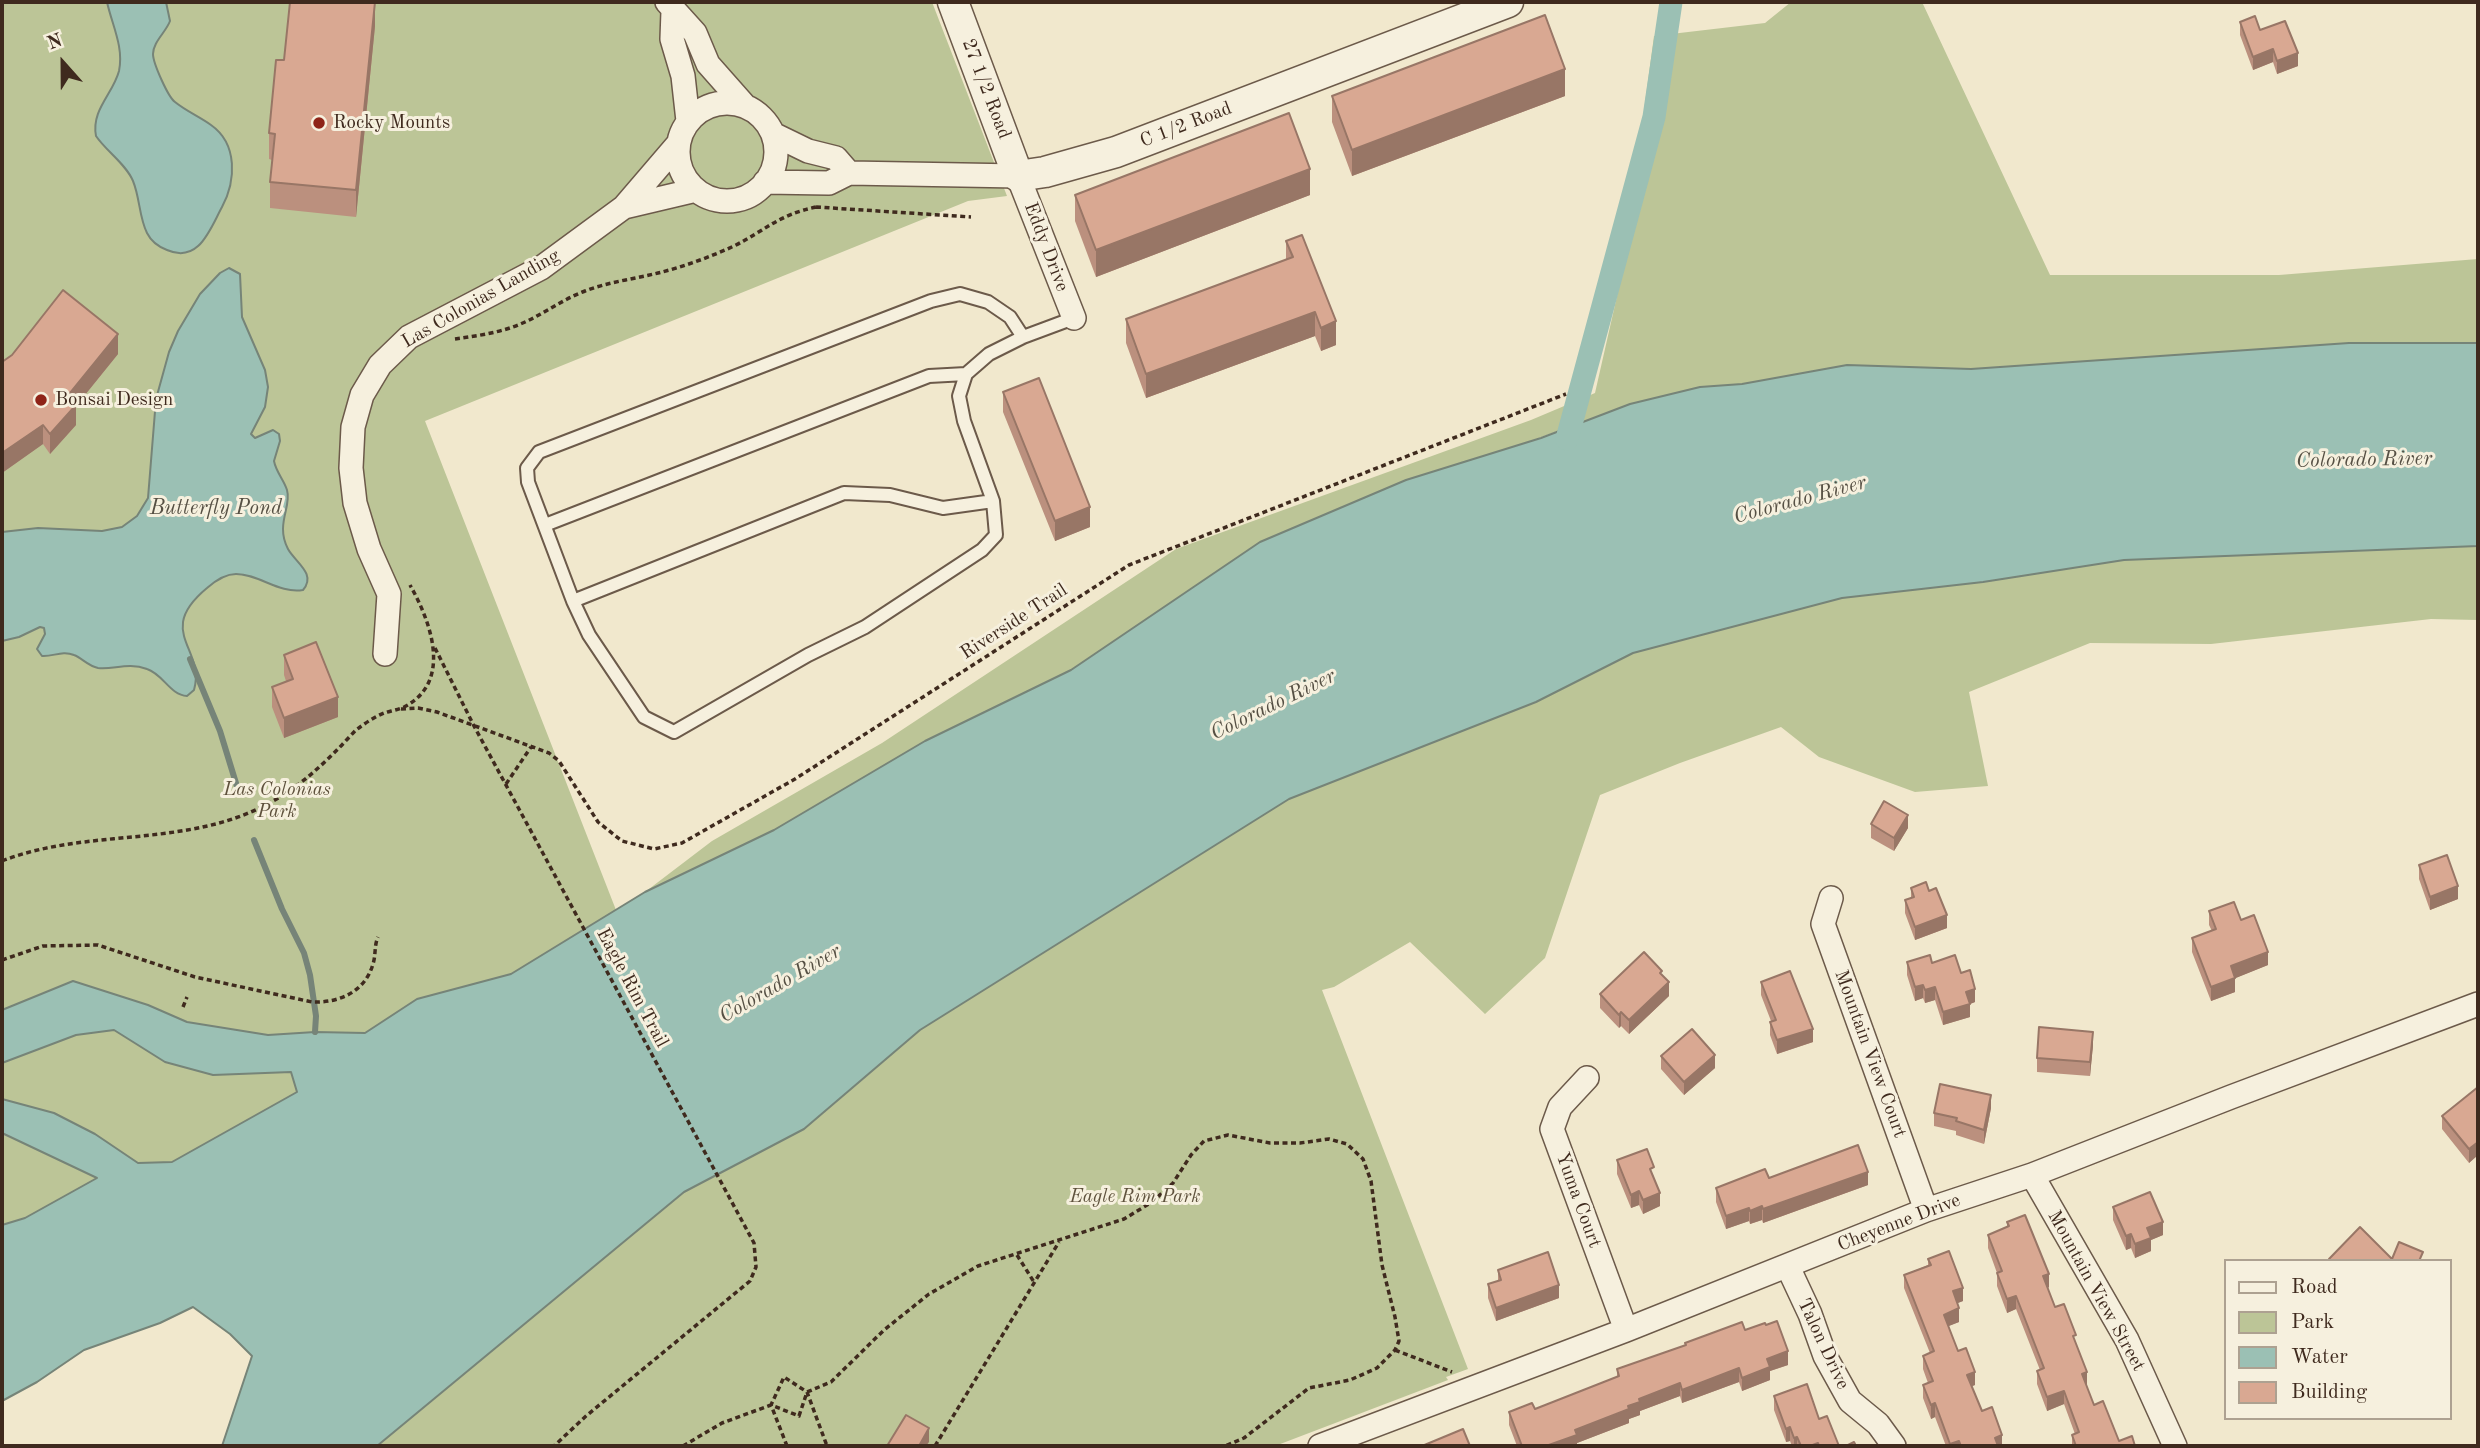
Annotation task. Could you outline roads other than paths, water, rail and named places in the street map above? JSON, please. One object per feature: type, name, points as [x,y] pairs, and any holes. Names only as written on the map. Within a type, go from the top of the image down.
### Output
[{"type":"street","name":"27 1/2 Road","points":[[953,2],[1018,176]]},
{"type":"street","name":"C 1/2 Road","points":[[765,182],[829,183],[849,173],[1018,176],[1045,172],[1116,152],[1472,8],[1508,2]]},
{"type":"street","points":[[670,6],[695,33],[708,64],[746,107],[766,122],[776,146],[775,159],[765,182],[745,197],[720,200],[696,190],[681,170],[678,157],[678,145],[688,121],[709,106],[734,103],[746,107]]},
{"type":"street","points":[[670,6],[671,40],[682,76],[688,121]]},
{"type":"street","points":[[772,134],[808,151],[836,159],[849,173]]},
{"type":"street","name":"Las Colonias Landing","points":[[385,654],[389,594],[369,548],[355,503],[351,468],[353,427],[362,395],[380,365],[409,337],[541,268],[624,207],[678,145]]},
{"type":"street","name":"Eddy Drive","points":[[1018,176],[1074,318]]},
{"type":"street","name":"Las Colonias Landing","points":[[624,207],[696,190]]},
{"type":"street","name":"Mountain View Court","points":[[1830,898],[1823,924],[1926,1210]]},
{"type":"street","name":"Cheyenne Drive","points":[[1320,1446],[1788,1267],[1926,1210],[2032,1175],[2478,1003]]},
{"type":"street","name":"Yuma Court","points":[[1587,1078],[1560,1107],[1552,1129],[1626,1330]]},
{"type":"street","name":"Mountain View Street","points":[[2032,1175],[2127,1340],[2175,1446]]},
{"type":"street","name":"Talon Drive","points":[[1788,1267],[1810,1314],[1825,1356],[1850,1401],[1878,1424],[1894,1446]]},
{"type":"lane","points":[[1023,337],[1010,317],[988,302],[960,294],[931,301],[539,452],[527,468],[528,482],[573,601],[589,635],[644,717],[674,732],[808,655],[865,627],[982,550],[996,536],[993,501],[964,421],[960,396],[966,374],[989,354],[1023,337],[1074,318]]},
{"type":"lane","points":[[545,525],[929,376],[966,374]]},
{"type":"lane","points":[[573,601],[844,493],[890,495],[943,508],[993,501]]},
{"type":"water","points":[[107,2],[166,2],[170,21],[155,45],[155,65],[175,102],[220,133],[230,152],[232,175],[227,197],[208,234],[195,248],[187,252],[167,250],[151,239],[144,227],[130,175],[96,136],[99,110],[116,79],[120,62],[119,45]]},
{"type":"water","name":"Butterfly Pond","points":[[229,268],[240,274],[242,317],[265,370],[268,387],[265,407],[251,434],[255,438],[273,430],[279,434],[280,441],[274,461],[288,496],[283,524],[284,540],[306,573],[307,584],[303,590],[286,589],[236,574],[221,578],[207,588],[192,603],[184,617],[185,640],[196,675],[194,690],[187,696],[176,692],[158,675],[140,667],[98,668],[70,654],[42,656],[37,649],[45,634],[44,628],[40,627],[19,637],[2,641],[2,532],[38,528],[102,531],[122,527],[137,516],[148,498],[156,399],[169,352],[200,294],[220,273]]},
{"type":"water","name":"Colorado River","points":[[2349,343],[2478,343],[2478,546],[2124,560],[1983,582],[1842,598],[1633,653],[1536,702],[1289,799],[920,1030],[804,1129],[684,1192],[377,1446],[222,1446],[252,1356],[230,1334],[193,1307],[160,1323],[84,1350],[37,1382],[2,1401],[2,1225],[25,1218],[97,1178],[2,1133],[2,1099],[54,1113],[95,1134],[138,1163],[172,1162],[297,1092],[291,1072],[213,1075],[165,1062],[114,1030],[76,1035],[2,1063],[2,1010],[73,981],[148,1005],[187,1022],[268,1035],[365,1033],[417,999],[511,974],[645,892],[774,830],[925,741],[1071,670],[1260,542],[1406,480],[1541,438],[1630,404],[1700,387],[1742,384],[1847,365],[1971,369]]},
{"type":"waterway","points":[[1567,439],[1654,117],[1671,2]]},
{"type":"waterway","points":[[190,659],[220,731],[239,793]]},
{"type":"waterway","points":[[254,840],[282,909],[304,953],[316,1016],[315,1032]]},
{"type":"place","name":"Rocky Mounts","points":[[319,123]]},
{"type":"place","name":"Bonsai Design","points":[[41,400]]},
{"type":"park label","name":"Las Colonias Park","points":[[277,801]]},
{"type":"park label","name":"Eagle Rim Park","points":[[1135,1197]]}]
